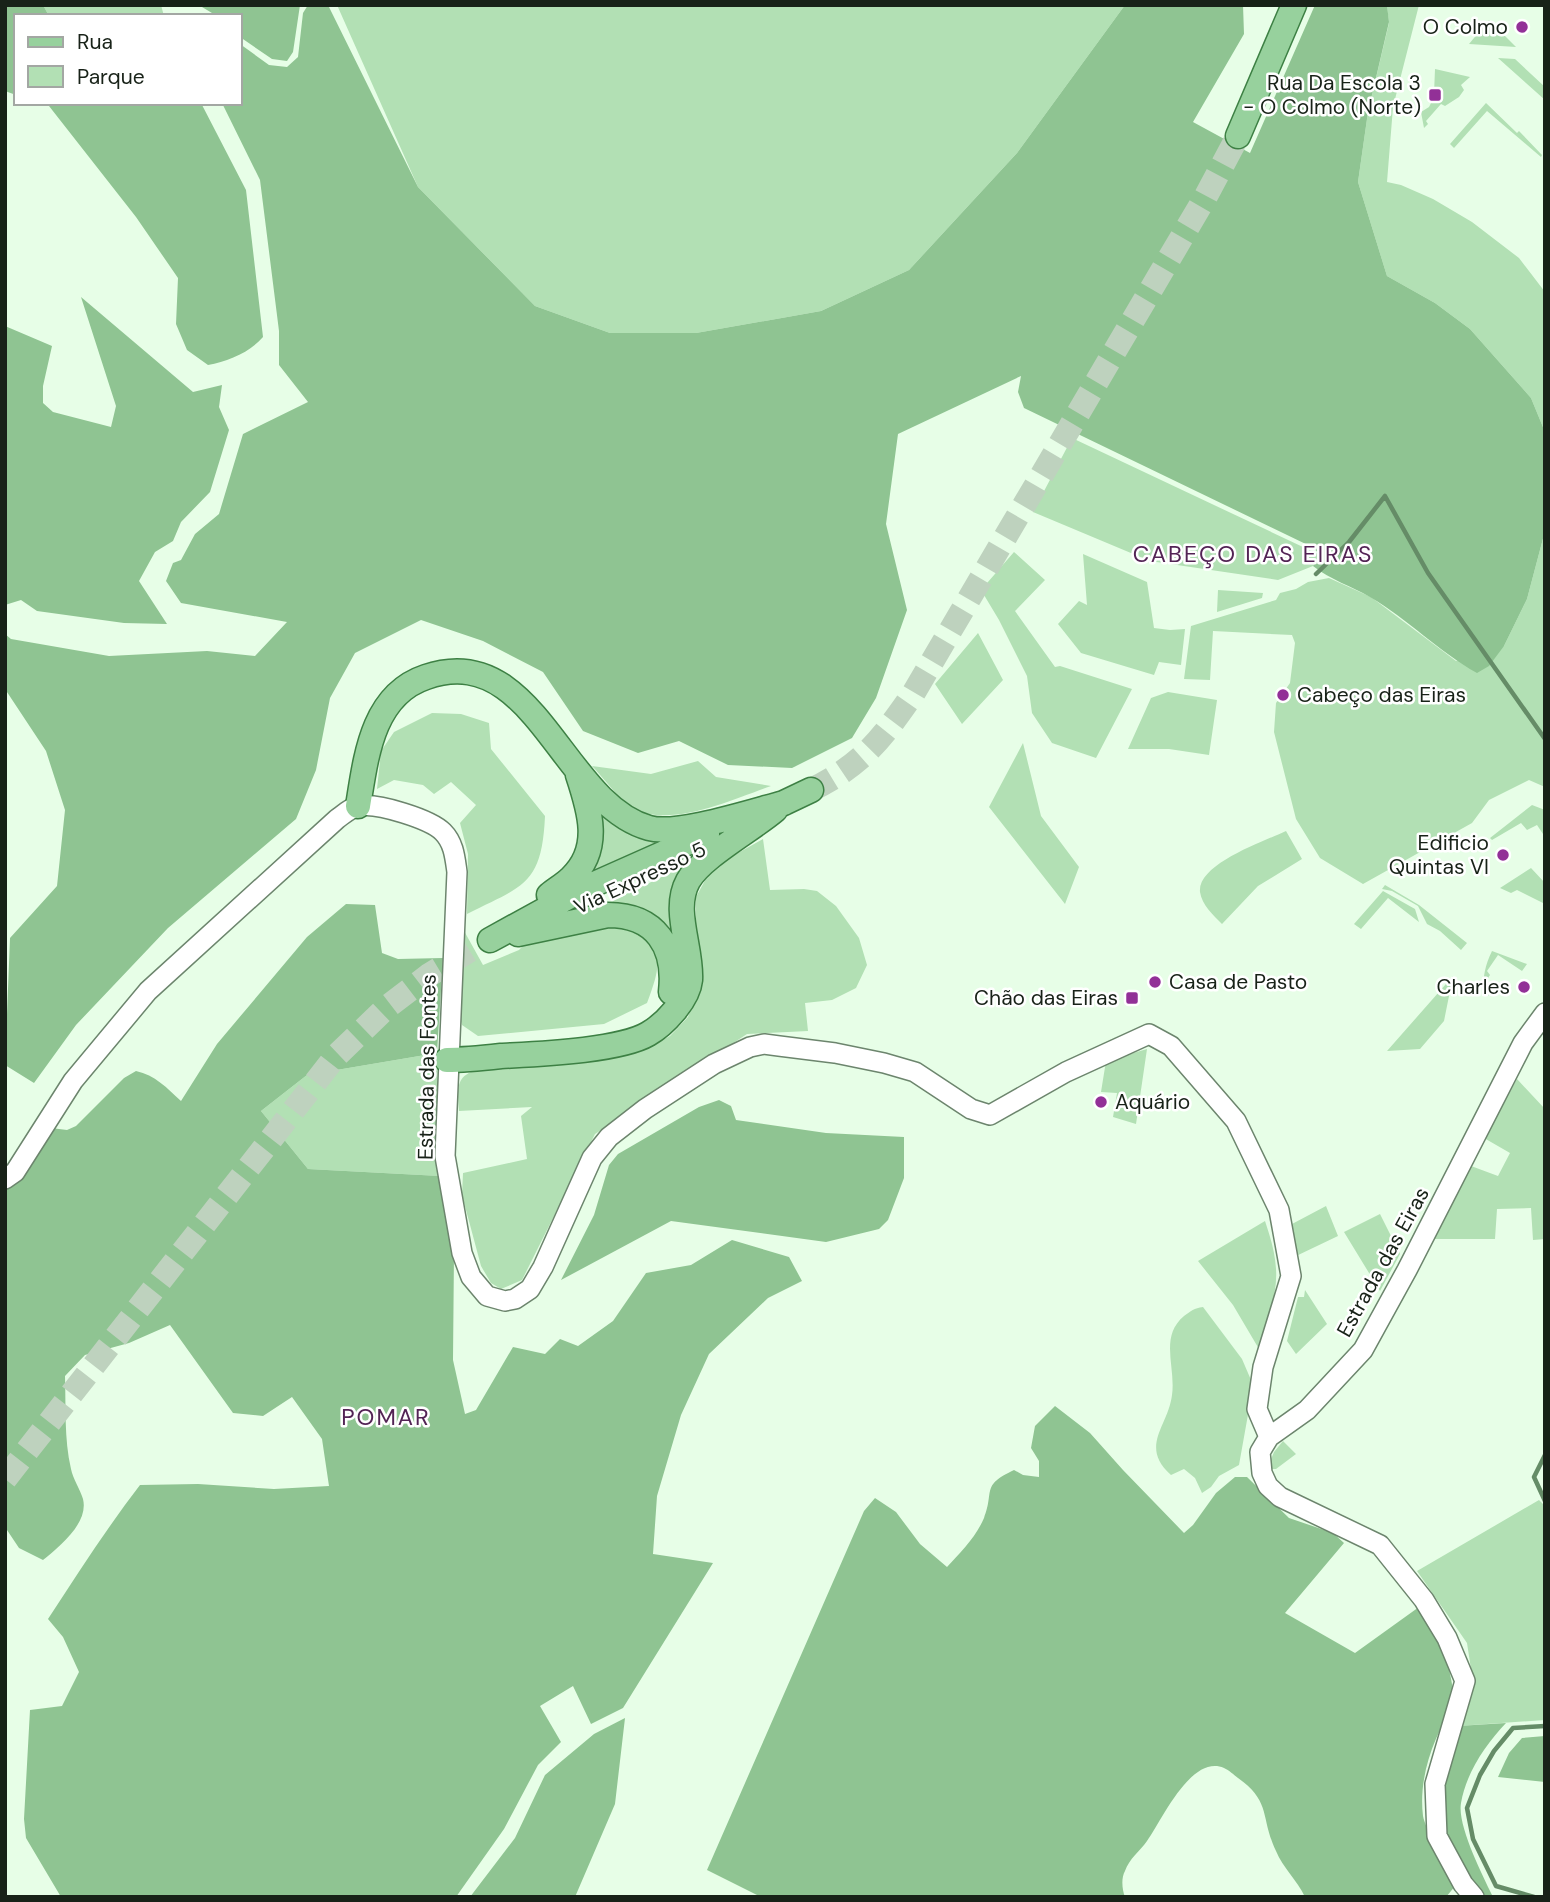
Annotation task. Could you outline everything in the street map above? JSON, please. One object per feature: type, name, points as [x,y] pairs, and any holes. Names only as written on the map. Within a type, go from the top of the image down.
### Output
[{"type":"main road","points":[[1238,136],[1294,5]]},
{"type":"main road","points":[[358,806],[373,732],[384,709],[412,683],[449,671],[475,673],[500,683],[511,691],[577,771],[618,813],[651,829],[676,830],[784,803]]},
{"type":"main road","points":[[484,943],[570,879],[582,864],[590,848],[592,830],[589,809],[577,771]]},
{"type":"main road","name":"Via Expresso 5","points":[[484,943],[581,890],[811,790]]},
{"type":"main road","points":[[447,1060],[614,1045],[648,1035],[668,1017],[690,983],[681,896],[690,878],[705,863],[784,803]]},
{"type":"main road","points":[[484,943],[608,915],[623,915],[638,920],[661,938],[670,953],[673,969],[668,1017]]},
{"type":"street","name":"Estrada das Fontes","points":[[358,806],[376,806],[423,820],[443,831],[453,846],[457,872],[445,1156],[459,1240],[471,1277],[487,1296],[505,1301],[522,1296],[537,1279],[592,1158],[608,1137],[714,1064],[750,1047],[764,1044],[835,1053],[884,1063],[915,1072],[971,1110],[990,1115],[1066,1072],[1149,1034],[1171,1046],[1236,1121],[1279,1210],[1291,1276],[1263,1367],[1257,1409],[1269,1437]]},
{"type":"street","points":[[5,1179],[15,1172],[73,1082],[148,991],[337,819],[358,806]]},
{"type":"street","name":"Estrada das Eiras","points":[[1269,1437],[1307,1410],[1363,1350],[1407,1270],[1523,1042],[1545,1013]]},
{"type":"street","points":[[1269,1437],[1260,1452],[1262,1473],[1268,1486],[1280,1497],[1380,1545],[1424,1600],[1447,1639],[1465,1681],[1435,1784],[1437,1836],[1463,1884],[1474,1897]]},
{"type":"green space","points":[[5,5],[43,5],[48,14],[14,14],[14,94],[5,91]]},
{"type":"green space","points":[[43,5],[161,5],[163,14],[48,14]]},
{"type":"green space","points":[[300,5],[293,52],[287,61],[272,59],[242,38],[242,14],[214,14],[202,7]]},
{"type":"green space","points":[[308,5],[328,5],[418,187],[535,306],[610,333],[696,333],[821,311],[909,270],[1017,153],[1125,5],[1243,5],[1244,34],[1193,122],[1250,153],[1315,5],[1387,5],[1389,22],[1368,112],[1358,182],[1387,276],[1435,303],[1470,329],[1531,398],[1545,432],[1545,531],[1527,599],[1504,646],[1489,666],[1477,673],[1384,606],[1313,566],[1320,555],[1314,548],[1024,408],[1018,392],[1021,376],[898,434],[886,524],[907,610],[876,698],[852,738],[792,768],[728,765],[679,741],[638,753],[583,731],[543,672],[483,641],[421,620],[355,653],[330,698],[316,770],[296,819],[168,928],[76,1025],[34,1083],[5,1065],[10,938],[57,886],[65,810],[46,751],[5,689],[5,634],[11,639],[109,656],[207,651],[255,656],[287,622],[181,603],[166,581],[173,563],[181,560],[195,534],[219,514],[243,434],[308,402],[279,365],[279,331],[260,180],[223,105],[242,105],[242,45],[269,65],[287,67],[298,57],[303,13]]},
{"type":"green space","points":[[337,5],[1125,5],[1017,153],[909,270],[821,311],[696,333],[610,333],[535,306],[418,187]]},
{"type":"green space","points":[[1387,5],[1419,5],[1393,107],[1387,182],[1433,199],[1472,222],[1519,258],[1545,292],[1545,432],[1531,398],[1470,329],[1435,303],[1387,276],[1358,182],[1368,112],[1389,23]]},
{"type":"green space","points":[[1489,20],[1516,47],[1469,44]]},
{"type":"green space","points":[[1498,58],[1515,59],[1545,87],[1545,100]]},
{"type":"green space","points":[[1435,69],[1470,77],[1461,85],[1464,90],[1459,97],[1445,106],[1441,104],[1426,121],[1428,124],[1424,128],[1421,112],[1435,101],[1437,95],[1434,94]]},
{"type":"green space","points":[[1486,103],[1517,133],[1519,131],[1541,157],[1487,111],[1454,148],[1450,144]]},
{"type":"green space","points":[[46,105],[202,105],[246,190],[263,337],[257,343],[238,356],[208,365],[187,350],[176,324],[178,278],[136,217]]},
{"type":"green space","points":[[81,297],[193,392],[222,385],[219,407],[229,430],[210,492],[181,522],[173,541],[155,552],[139,581],[167,624],[124,623],[37,611],[21,600],[5,605],[5,326],[52,346],[43,386],[43,403],[53,412],[111,427],[116,406]]},
{"type":"green space","points":[[1072,438],[1320,555],[1313,566],[1278,580],[1150,561],[1033,512]]},
{"type":"green space","points":[[1545,531],[1545,787],[1529,780],[1489,800],[1472,823],[1363,884],[1320,858],[1296,819],[1274,732],[1276,703],[1290,683],[1295,643],[1292,635],[1213,631],[1210,680],[1184,679],[1191,626],[1276,600],[1280,593],[1296,589],[1308,582],[1329,578],[1371,597],[1456,661],[1504,646],[1527,599]]},
{"type":"green space","points":[[1014,552],[1045,580],[1015,611],[1055,667],[1060,666],[1132,689],[1096,758],[1052,743],[1032,713],[1027,676],[981,590]]},
{"type":"green space","points":[[1083,554],[1147,582],[1154,628],[1185,629],[1181,665],[1159,662],[1154,675],[1081,653],[1058,624],[1079,601],[1087,605]]},
{"type":"green space","points":[[1218,590],[1263,593],[1262,598],[1217,612]]},
{"type":"green space","points":[[978,633],[1003,680],[962,724],[935,684]]},
{"type":"green space","points":[[1168,692],[1217,700],[1209,755],[1169,749],[1128,749],[1151,698]]},
{"type":"green space","points":[[432,713],[461,714],[489,723],[491,749],[545,816],[543,839],[534,870],[515,889],[467,914],[468,854],[460,823],[476,805],[451,782],[434,794],[423,785],[394,780],[377,789],[381,751],[394,732]]},
{"type":"green space","points":[[1023,743],[1041,816],[1079,867],[1065,904],[989,807]]},
{"type":"green space","points":[[698,761],[716,777],[771,786],[703,810],[684,814],[650,814],[629,806],[592,766],[651,774]]},
{"type":"green space","points":[[596,805],[660,841],[582,880]]},
{"type":"green space","points":[[1532,805],[1545,810],[1543,834],[1537,825],[1527,830],[1521,823],[1492,840],[1490,838]]},
{"type":"green space","points":[[1286,831],[1302,859],[1258,886],[1222,924],[1203,901],[1200,892],[1202,882],[1220,863]]},
{"type":"green space","points":[[763,839],[770,890],[817,891],[836,906],[859,938],[867,965],[856,988],[832,1000],[805,1003],[808,1031],[747,1034],[595,1134],[522,1280],[501,1289],[491,1283],[481,1266],[462,1195],[463,1173],[527,1159],[521,1116],[532,1107],[459,1111],[460,1082],[468,1073],[485,1067],[641,1051],[670,1036],[688,1017],[696,993],[696,897],[708,875],[722,862]]},
{"type":"green space","points":[[684,866],[676,889],[679,941],[606,904]]},
{"type":"green space","points":[[1531,868],[1545,883],[1543,903],[1517,890],[1511,893],[1500,888]]},
{"type":"green space","points":[[1385,885],[1419,905],[1467,943],[1461,950],[1440,931],[1427,924],[1418,906],[1392,891],[1382,889]]},
{"type":"green space","points":[[1383,891],[1415,909],[1419,922],[1388,898],[1361,929],[1354,924]]},
{"type":"green space","points":[[346,904],[375,905],[382,953],[398,959],[443,958],[437,1053],[307,1075],[261,1111],[308,1169],[440,1176],[454,1252],[453,1360],[465,1414],[476,1410],[513,1347],[545,1354],[560,1339],[578,1346],[613,1321],[646,1273],[691,1265],[732,1240],[789,1257],[802,1281],[768,1298],[709,1354],[681,1415],[657,1496],[653,1554],[713,1563],[623,1708],[591,1724],[573,1686],[540,1706],[561,1742],[538,1765],[504,1829],[456,1897],[61,1897],[26,1838],[24,1819],[30,1710],[62,1706],[79,1672],[63,1637],[48,1619],[59,1602],[140,1485],[198,1484],[274,1489],[329,1486],[322,1439],[292,1397],[263,1416],[233,1413],[170,1325],[129,1343],[85,1355],[65,1376],[67,1446],[72,1473],[83,1499],[82,1517],[71,1534],[43,1560],[19,1548],[7,1530],[5,1179],[43,1127],[67,1130],[76,1126],[124,1078],[136,1071],[155,1079],[181,1101],[217,1044],[307,937]]},
{"type":"green space","points":[[624,920],[646,940],[656,956],[656,974],[647,1003],[604,1024],[478,1036],[462,1025],[458,1012],[463,929],[483,965],[519,950],[534,934]]},
{"type":"green space","points":[[1492,951],[1527,964],[1522,971],[1498,955],[1487,971],[1490,975],[1486,981],[1494,987],[1488,996],[1483,993],[1483,982]]},
{"type":"green space","points":[[1453,976],[1444,1021],[1420,1049],[1387,1051]]},
{"type":"green space","points":[[1147,1049],[1136,1124],[1113,1117],[1117,1093],[1101,1092],[1106,1061]]},
{"type":"green space","points":[[437,1053],[440,1176],[308,1169],[261,1111],[307,1075]]},
{"type":"green space","points":[[1517,1079],[1545,1109],[1545,1239],[1533,1240],[1531,1208],[1497,1209],[1495,1239],[1428,1239],[1463,1163],[1498,1176],[1510,1153],[1484,1138]]},
{"type":"green space","points":[[719,1100],[731,1106],[736,1120],[826,1133],[904,1137],[904,1178],[888,1220],[879,1229],[826,1242],[671,1221],[561,1280],[594,1215],[609,1165],[618,1154],[699,1107]]},
{"type":"green space","points":[[1326,1206],[1338,1236],[1294,1257],[1292,1224]]},
{"type":"green space","points":[[1380,1214],[1400,1254],[1380,1291],[1344,1232]]},
{"type":"green space","points":[[1265,1221],[1273,1250],[1276,1279],[1271,1309],[1259,1349],[1233,1305],[1198,1261]]},
{"type":"green space","points":[[1305,1290],[1327,1324],[1296,1354],[1287,1341],[1298,1297],[1304,1297]]},
{"type":"green space","points":[[1203,1307],[1242,1359],[1251,1380],[1239,1465],[1219,1476],[1211,1487],[1202,1493],[1195,1478],[1184,1469],[1171,1475],[1157,1455],[1156,1445],[1172,1395],[1172,1333],[1184,1316]]},
{"type":"green space","points":[[1055,1406],[1090,1433],[1184,1533],[1216,1493],[1235,1477],[1247,1477],[1289,1518],[1333,1533],[1344,1543],[1285,1613],[1355,1653],[1419,1607],[1427,1617],[1444,1651],[1455,1702],[1430,1756],[1422,1801],[1423,1816],[1432,1840],[1456,1885],[1446,1897],[1305,1897],[1279,1857],[1256,1795],[1228,1770],[1212,1766],[1189,1779],[1129,1863],[1122,1880],[1125,1897],[761,1897],[707,1870],[864,1511],[875,1498],[896,1512],[920,1544],[947,1567],[981,1525],[990,1490],[997,1480],[1014,1470],[1023,1475],[1039,1477],[1039,1461],[1031,1448],[1035,1426]]},
{"type":"green space","points":[[1283,1441],[1296,1454],[1276,1469],[1267,1469],[1274,1452]]},
{"type":"green space","points":[[1539,1500],[1545,1506],[1545,1720],[1458,1726],[1473,1682],[1467,1643],[1417,1571]]},
{"type":"green space","points":[[625,1718],[615,1804],[575,1897],[470,1897],[515,1838],[545,1775],[594,1734]]},
{"type":"green space","points":[[1506,1723],[1478,1760],[1467,1781],[1461,1803],[1466,1836],[1492,1895],[1483,1897],[1467,1878],[1444,1832],[1444,1785],[1458,1726]]},
{"type":"green space","points":[[1545,1736],[1545,1782],[1498,1777],[1509,1753],[1522,1738]]},
{"type":"waterway","points":[[1316,574],[1349,542],[1385,496],[1428,573],[1545,739]]},
{"type":"waterway","points":[[1545,1455],[1534,1477],[1545,1501]]},
{"type":"waterway","points":[[1534,1897],[1496,1886],[1473,1839],[1467,1808],[1480,1775],[1494,1751],[1513,1728],[1545,1726]]},
{"type":"tunnel","points":[[811,790],[870,750],[913,694],[1206,196],[1238,136]]},
{"type":"tunnel","points":[[5,1479],[336,1056],[386,1008],[429,975],[477,946]]},
{"type":"place","name":"O Colmo","points":[[1522,27]]},
{"type":"place","name":"Rua Da Escola 3 - O Colmo (Norte)","points":[[1435,95]]},
{"type":"place","name":"Cabeço das Eiras","points":[[1283,695]]},
{"type":"place","name":"Edificio Quintas VI","points":[[1503,855]]},
{"type":"place","name":"Casa de Pasto","points":[[1155,982]]},
{"type":"place","name":"Charles","points":[[1524,987]]},
{"type":"place","name":"Chão das Eiras","points":[[1132,998]]},
{"type":"place","name":"Aquário","points":[[1101,1102]]},
{"type":"district","name":"CABEÇO DAS EIRAS","points":[[1253,554]]},
{"type":"district","name":"POMAR","points":[[386,1417]]}]
